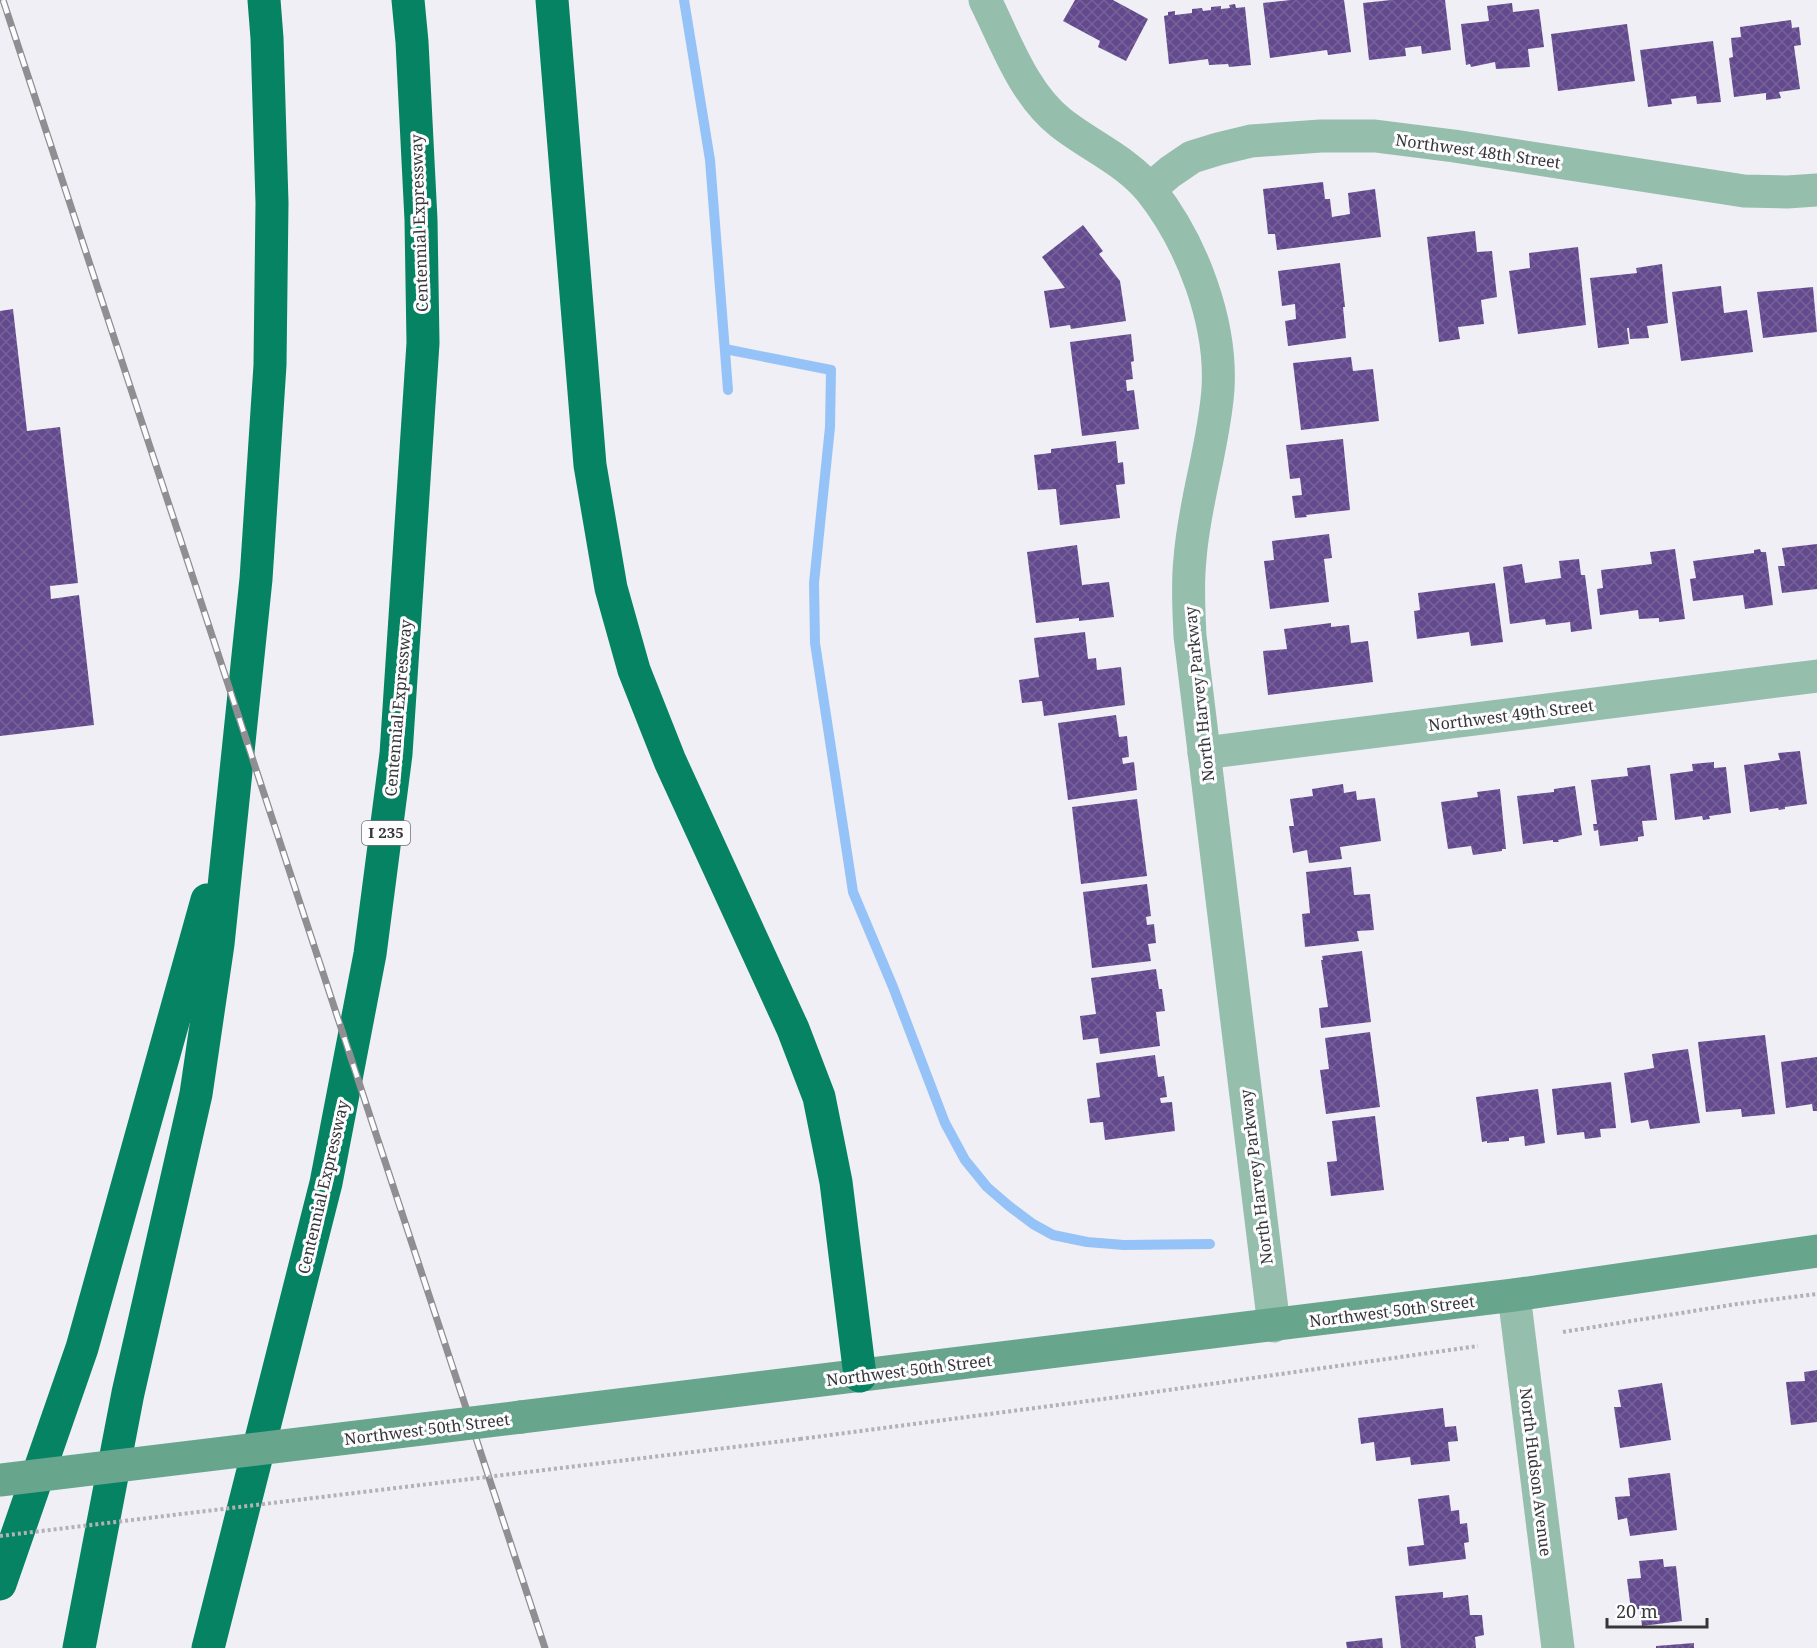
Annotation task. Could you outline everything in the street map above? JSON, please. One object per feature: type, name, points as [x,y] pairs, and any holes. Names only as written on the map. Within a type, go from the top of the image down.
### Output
[{"type":"highway","points":[[79,1648],[128,1394],[196,1094],[218,944],[256,579],[270,365],[272,203],[264,0]]},
{"type":"highway","name":"Centennial Expressway","points":[[208,1648],[326,1183],[370,954],[396,754],[423,343],[421,220],[408,0]]},
{"type":"highway","points":[[552,0],[590,465],[611,588],[634,670],[670,761],[793,1029],[819,1096],[836,1182],[860,1376]]},
{"type":"highway","points":[[0,1584],[82,1348],[233,805]]},
{"type":"main road","name":"Northwest 50th Street","points":[[0,1480],[1274,1326],[1514,1295],[1817,1251]]},
{"type":"street","name":"North Harvey Parkway","points":[[985,0],[1026,81],[1044,108],[1060,122],[1116,159],[1150,189],[1173,223],[1191,257],[1212,322],[1217,351],[1218,388],[1190,559],[1188,596],[1190,636],[1274,1326]]},
{"type":"street","name":"Northwest 48th Street","points":[[1150,189],[1192,157],[1251,141],[1322,136],[1375,136],[1744,191],[1817,190]]},
{"type":"street","name":"Northwest 49th Street","points":[[1204,753],[1817,676]]},
{"type":"street","name":"North Hudson Avenue","points":[[1514,1295],[1558,1648]]},
{"type":"path","points":[[1563,1332],[1737,1304],[1817,1294]]},
{"type":"path","points":[[0,1536],[800,1438],[1126,1396],[1478,1346]]},
{"type":"building","points":[[1075,0],[1113,0],[1148,19],[1126,61],[1098,47],[1100,41],[1063,21]]},
{"type":"building","points":[[1291,0],[1344,0],[1351,52],[1328,55],[1327,50],[1270,58],[1263,3]]},
{"type":"building","points":[[1391,0],[1445,0],[1451,50],[1422,54],[1421,46],[1405,48],[1406,56],[1369,60],[1363,3]]},
{"type":"building","points":[[1512,3],[1513,12],[1539,9],[1544,47],[1528,49],[1530,67],[1496,69],[1495,62],[1471,67],[1470,64],[1466,65],[1461,24],[1489,21],[1487,6]]},
{"type":"building","points":[[1235,4],[1236,8],[1245,7],[1251,65],[1229,67],[1228,64],[1209,65],[1208,59],[1169,64],[1164,16],[1168,15],[1168,12],[1175,11],[1175,15],[1192,13],[1192,9],[1202,8],[1203,11],[1211,10],[1211,7],[1230,8],[1229,5]]},
{"type":"building","points":[[1791,20],[1792,28],[1799,27],[1801,45],[1794,46],[1800,89],[1779,92],[1781,98],[1766,100],[1766,93],[1734,97],[1729,58],[1733,57],[1731,38],[1741,37],[1740,27]]},
{"type":"building","points":[[1627,24],[1635,81],[1558,91],[1551,34]]},
{"type":"building","points":[[1713,41],[1721,102],[1697,104],[1696,96],[1671,99],[1672,104],[1648,107],[1640,50]]},
{"type":"building","points":[[1323,182],[1325,199],[1330,199],[1332,217],[1350,214],[1348,193],[1375,189],[1381,237],[1277,250],[1275,234],[1268,234],[1263,189]]},
{"type":"building","points":[[1083,225],[1103,251],[1099,254],[1120,281],[1126,321],[1071,329],[1070,325],[1050,328],[1044,291],[1065,288],[1042,257]]},
{"type":"building","points":[[1475,231],[1477,252],[1492,251],[1497,297],[1481,300],[1484,324],[1458,327],[1460,339],[1439,342],[1427,237]]},
{"type":"building","points":[[1578,247],[1586,325],[1518,334],[1509,271],[1530,268],[1529,253]]},
{"type":"building","points":[[1340,263],[1346,338],[1288,346],[1285,321],[1296,319],[1295,304],[1282,306],[1278,271]]},
{"type":"building","points":[[1662,264],[1668,323],[1647,326],[1649,338],[1630,339],[1629,328],[1627,328],[1629,344],[1598,348],[1590,278],[1637,273],[1636,268]]},
{"type":"building","points":[[1721,286],[1724,313],[1747,310],[1753,352],[1681,361],[1672,292]]},
{"type":"building","points":[[1813,287],[1817,332],[1763,338],[1757,292]]},
{"type":"building","points":[[13,309],[27,431],[60,427],[78,583],[50,586],[51,599],[79,595],[94,725],[0,736],[0,311]]},
{"type":"building","points":[[1131,334],[1133,379],[1126,380],[1127,391],[1134,390],[1139,429],[1082,436],[1070,342]]},
{"type":"building","points":[[1351,357],[1353,371],[1373,369],[1379,421],[1301,430],[1293,363]]},
{"type":"building","points":[[1343,439],[1350,510],[1295,518],[1292,496],[1302,495],[1300,478],[1290,479],[1286,445]]},
{"type":"building","points":[[1116,441],[1118,463],[1123,462],[1125,484],[1116,485],[1120,518],[1060,525],[1056,489],[1038,490],[1034,455],[1051,453],[1051,449]]},
{"type":"building","points":[[1329,534],[1332,558],[1324,559],[1329,602],[1270,609],[1264,561],[1274,560],[1272,541]]},
{"type":"building","points":[[1817,544],[1817,589],[1782,593],[1778,566],[1785,566],[1782,548]]},
{"type":"building","points":[[1077,545],[1082,585],[1109,582],[1114,617],[1036,623],[1027,552]]},
{"type":"building","points":[[1675,549],[1685,619],[1659,622],[1659,618],[1639,619],[1638,610],[1600,615],[1597,589],[1603,588],[1601,570],[1652,564],[1650,552]]},
{"type":"building","points":[[1760,549],[1761,552],[1766,552],[1773,605],[1745,609],[1743,595],[1693,601],[1690,579],[1696,578],[1693,561],[1754,553],[1754,550]]},
{"type":"building","points":[[1579,559],[1581,575],[1585,575],[1592,629],[1571,632],[1570,622],[1546,625],[1545,619],[1510,624],[1503,567],[1522,564],[1525,583],[1561,578],[1559,561]]},
{"type":"building","points":[[1495,583],[1503,642],[1471,646],[1469,632],[1417,639],[1414,611],[1420,610],[1418,593]]},
{"type":"building","points":[[1331,623],[1331,627],[1349,625],[1351,643],[1368,641],[1373,682],[1268,695],[1263,651],[1287,649],[1284,629]]},
{"type":"building","points":[[1085,632],[1088,659],[1096,658],[1097,670],[1121,667],[1125,705],[1044,716],[1042,701],[1022,703],[1019,680],[1039,677],[1034,638]]},
{"type":"building","points":[[1116,715],[1119,737],[1127,736],[1129,757],[1122,758],[1123,764],[1134,762],[1137,790],[1068,800],[1058,723]]},
{"type":"building","points":[[1800,751],[1807,804],[1779,810],[1778,808],[1750,812],[1744,765],[1780,760],[1778,753]]},
{"type":"building","points":[[1714,762],[1714,768],[1726,767],[1731,813],[1709,816],[1710,819],[1703,820],[1702,816],[1675,820],[1670,774],[1693,771],[1692,764]]},
{"type":"building","points":[[1650,765],[1657,820],[1642,821],[1644,836],[1638,837],[1638,841],[1600,846],[1598,830],[1594,831],[1593,824],[1597,824],[1591,780],[1628,776],[1627,768]]},
{"type":"building","points":[[1343,784],[1344,793],[1356,791],[1357,800],[1375,798],[1381,841],[1340,847],[1342,859],[1309,863],[1307,850],[1293,853],[1289,826],[1294,826],[1290,799],[1313,796],[1312,789]]},
{"type":"building","points":[[1575,786],[1582,835],[1558,840],[1559,842],[1553,842],[1553,840],[1523,844],[1517,796],[1554,792],[1554,789]]},
{"type":"building","points":[[1500,789],[1506,849],[1473,855],[1471,846],[1448,849],[1441,802],[1478,797],[1477,792]]},
{"type":"building","points":[[1137,799],[1147,876],[1081,884],[1072,807]]},
{"type":"building","points":[[1351,867],[1354,895],[1370,894],[1374,930],[1357,931],[1359,941],[1305,947],[1302,914],[1310,913],[1306,872]]},
{"type":"building","points":[[1147,884],[1151,916],[1146,917],[1147,925],[1154,924],[1156,943],[1148,944],[1151,961],[1092,968],[1083,892]]},
{"type":"building","points":[[1362,951],[1371,1022],[1321,1028],[1319,1008],[1328,1007],[1322,956]]},
{"type":"building","points":[[1156,969],[1165,1011],[1156,1012],[1160,1046],[1100,1054],[1098,1038],[1083,1040],[1080,1016],[1096,1014],[1091,978]]},
{"type":"building","points":[[1370,1032],[1380,1107],[1326,1114],[1320,1070],[1329,1069],[1325,1038]]},
{"type":"building","points":[[1765,1035],[1775,1114],[1742,1117],[1741,1109],[1706,1112],[1698,1042]]},
{"type":"building","points":[[1688,1049],[1700,1123],[1650,1129],[1648,1120],[1631,1123],[1624,1073],[1654,1068],[1652,1054]]},
{"type":"building","points":[[1155,1055],[1158,1077],[1164,1076],[1167,1097],[1160,1098],[1161,1103],[1172,1102],[1175,1131],[1105,1140],[1103,1122],[1090,1123],[1087,1099],[1100,1097],[1096,1063]]},
{"type":"building","points":[[1817,1057],[1817,1111],[1813,1111],[1812,1104],[1786,1108],[1781,1062]]},
{"type":"building","points":[[1611,1082],[1616,1128],[1600,1129],[1601,1137],[1585,1139],[1584,1132],[1557,1135],[1552,1089]]},
{"type":"building","points":[[1538,1089],[1545,1143],[1525,1146],[1524,1136],[1509,1138],[1509,1141],[1482,1142],[1476,1097]]},
{"type":"building","points":[[1375,1116],[1384,1190],[1331,1196],[1327,1162],[1337,1161],[1332,1121]]},
{"type":"building","points":[[1817,1370],[1817,1422],[1791,1425],[1786,1382],[1805,1381],[1804,1372]]},
{"type":"building","points":[[1662,1383],[1671,1440],[1620,1448],[1614,1407],[1621,1407],[1618,1390]]},
{"type":"building","points":[[1443,1408],[1445,1427],[1456,1426],[1458,1441],[1448,1442],[1450,1461],[1411,1465],[1410,1457],[1376,1461],[1374,1442],[1361,1444],[1358,1418]]},
{"type":"building","points":[[1670,1473],[1677,1530],[1630,1536],[1627,1518],[1618,1520],[1615,1497],[1630,1496],[1628,1478]]},
{"type":"building","points":[[1449,1495],[1451,1511],[1459,1510],[1460,1524],[1467,1523],[1469,1542],[1464,1543],[1466,1559],[1409,1566],[1407,1547],[1424,1545],[1418,1499]]},
{"type":"building","points":[[1663,1559],[1664,1567],[1676,1566],[1682,1621],[1642,1626],[1640,1609],[1631,1610],[1627,1579],[1641,1578],[1639,1561]]},
{"type":"building","points":[[1443,1592],[1443,1598],[1468,1595],[1470,1615],[1482,1615],[1484,1635],[1475,1637],[1476,1648],[1401,1648],[1395,1596]]},
{"type":"building","points":[[1382,1638],[1383,1648],[1347,1648],[1346,1642]]},
{"type":"building","points":[[1694,1643],[1694,1648],[1656,1648],[1656,1646]]},
{"type":"waterway","points":[[684,0],[710,160],[728,390]]},
{"type":"waterway","points":[[725,349],[831,370],[830,427],[814,583],[815,643],[853,892],[893,987],[945,1123],[965,1160],[987,1187],[1009,1206],[1033,1224],[1053,1235],[1087,1242],[1124,1245],[1210,1244]]},
{"type":"railway","points":[[3,0],[545,1648]]}]
